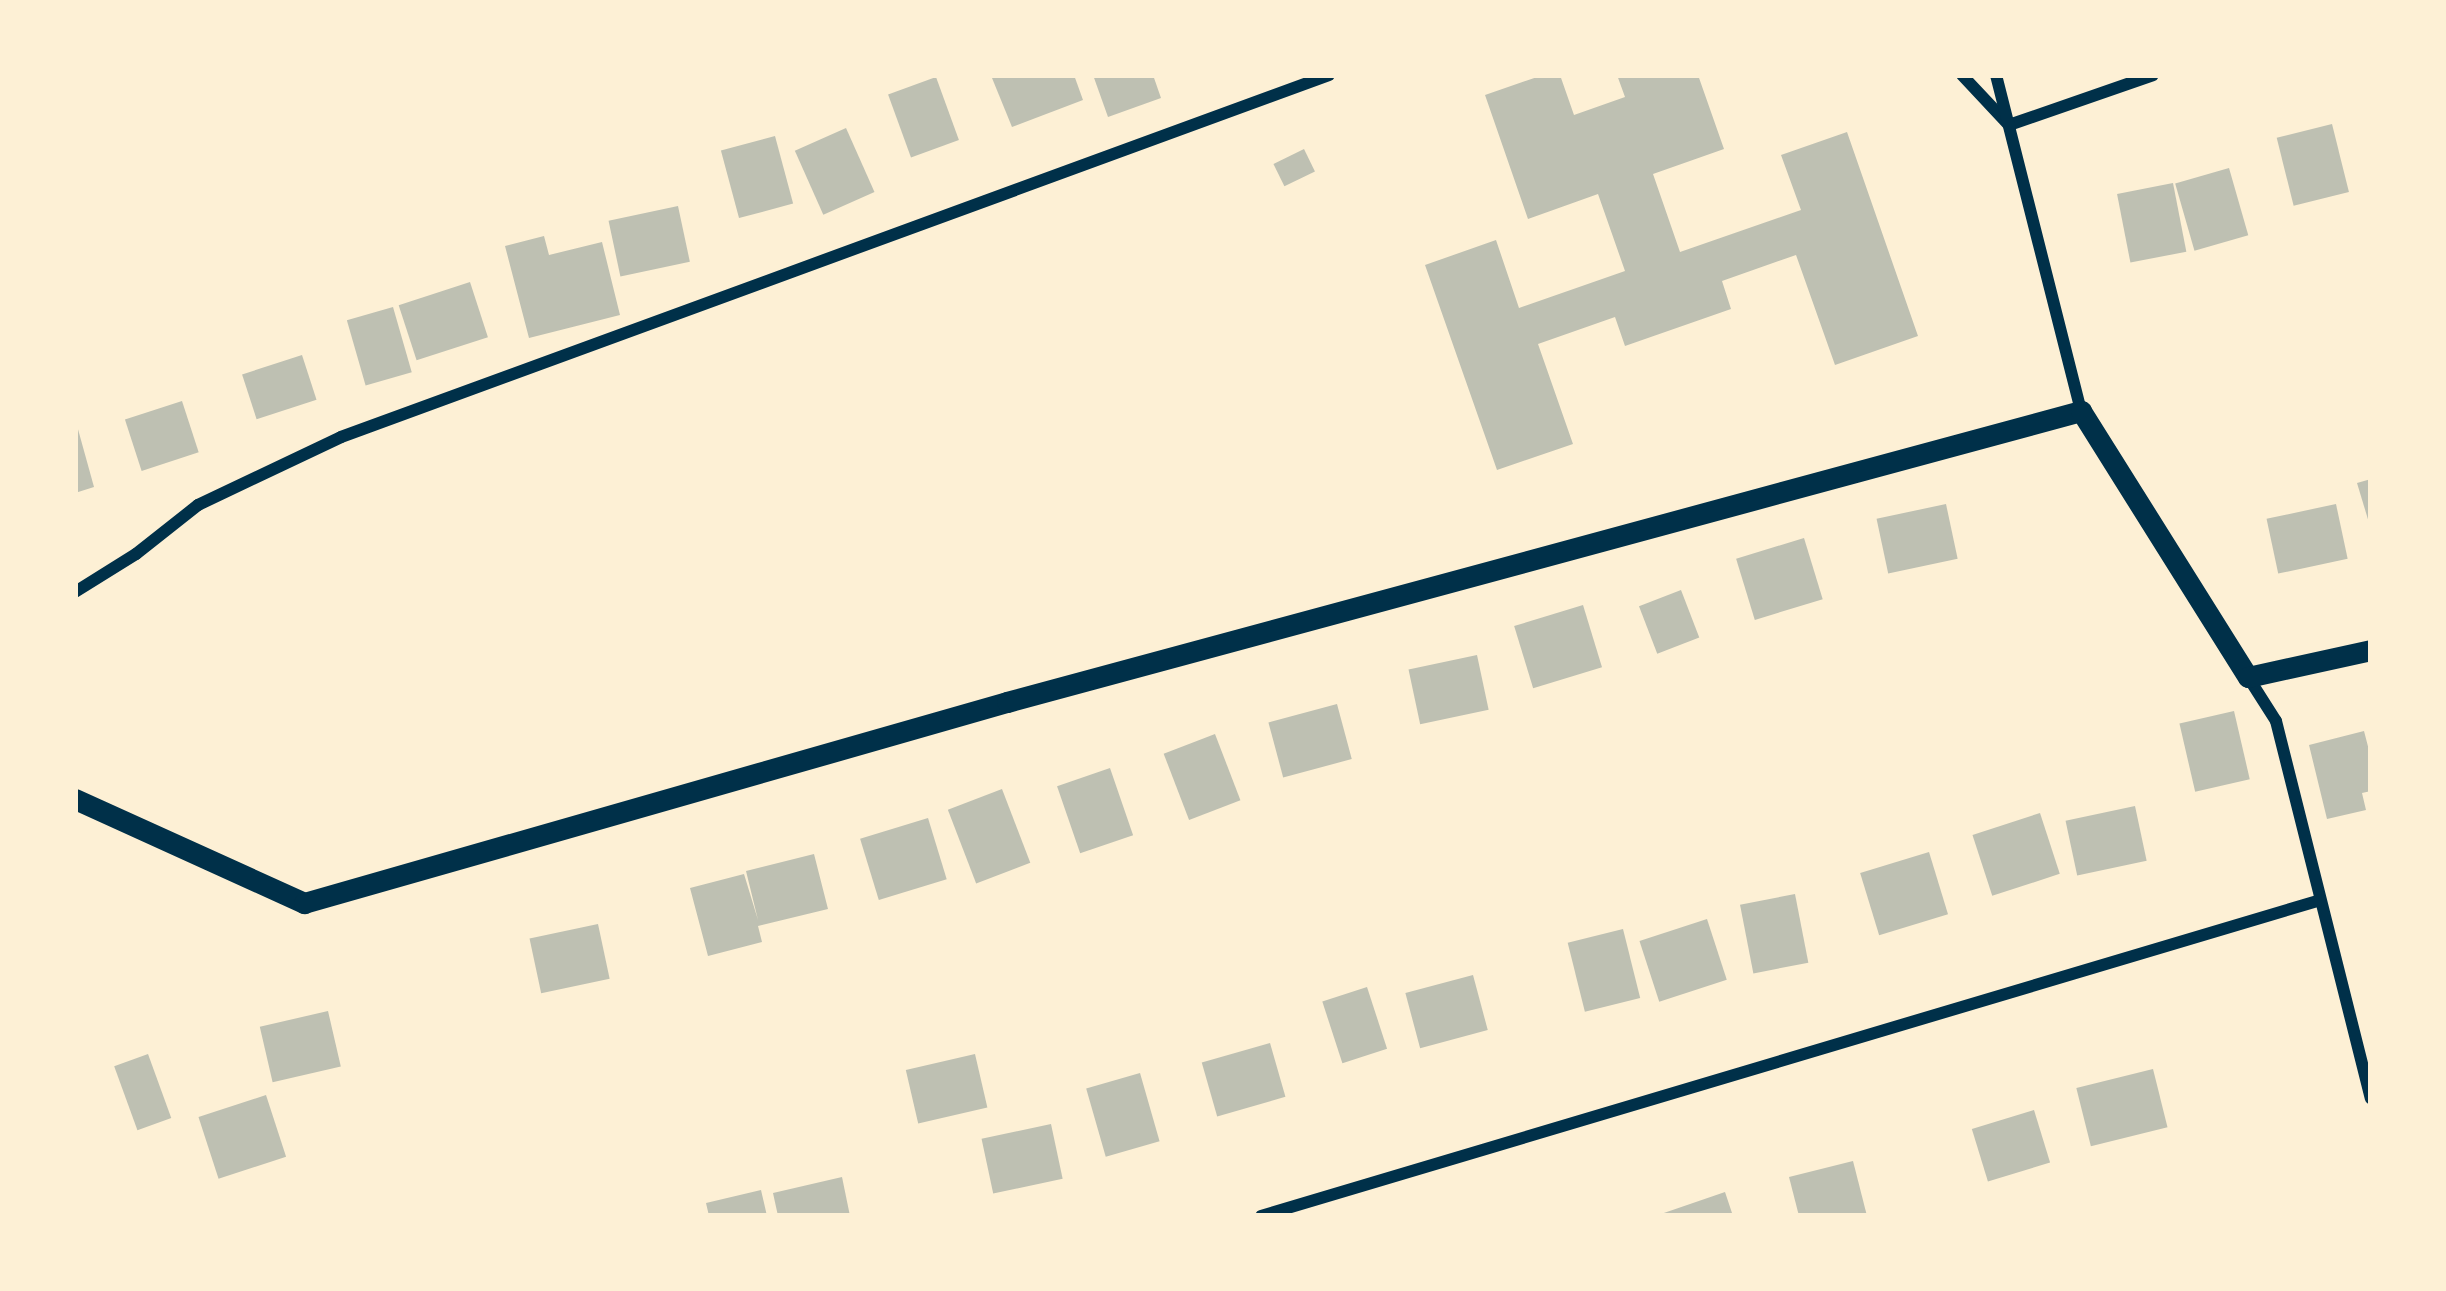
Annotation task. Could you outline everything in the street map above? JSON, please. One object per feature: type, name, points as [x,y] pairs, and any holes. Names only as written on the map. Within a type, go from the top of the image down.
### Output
[{"type":"street","points":[[75,592],[136,554],[198,505],[341,437],[1329,75]]},
{"type":"street","points":[[1962,75],[2009,125]]},
{"type":"street","points":[[1996,75],[2081,411],[2276,721],[2371,1098]]},
{"type":"street","points":[[2009,125],[2152,75]]},
{"type":"street","points":[[75,799],[304,903],[984,709],[2081,411]]},
{"type":"street","points":[[2248,677],[2371,650]]},
{"type":"street","points":[[1262,1216],[2320,900]]},
{"type":"building","points":[[1074,75],[1083,100],[1012,127],[992,78]]},
{"type":"building","points":[[1093,75],[1153,75],[1161,98],[1108,117]]},
{"type":"building","points":[[1543,75],[1560,75],[1574,115],[1625,97],[1617,75],[1698,75],[1724,149],[1653,174],[1680,252],[1801,210],[1781,155],[1847,132],[1918,336],[1835,365],[1796,255],[1722,281],[1731,309],[1625,346],[1615,317],[1538,344],[1573,444],[1497,470],[1425,265],[1496,240],[1519,308],[1625,271],[1598,194],[1528,219],[1485,95]]},
{"type":"building","points":[[936,77],[959,140],[911,157],[888,94]]},
{"type":"building","points":[[2332,124],[2349,192],[2294,206],[2277,138]]},
{"type":"building","points":[[846,128],[874,192],[823,215],[795,151]]},
{"type":"building","points":[[775,136],[793,204],[739,218],[721,150]]},
{"type":"building","points":[[1304,149],[1315,171],[1284,186],[1273,164]]},
{"type":"building","points":[[2229,168],[2248,235],[2194,251],[2175,183]]},
{"type":"building","points":[[2173,183],[2186,252],[2130,263],[2117,194]]},
{"type":"building","points":[[678,206],[690,262],[620,277],[609,221]]},
{"type":"building","points":[[544,236],[549,255],[602,242],[620,315],[529,338],[505,246]]},
{"type":"building","points":[[470,282],[488,337],[417,360],[399,305]]},
{"type":"building","points":[[393,307],[412,372],[366,386],[347,320]]},
{"type":"building","points":[[302,355],[317,400],[257,419],[242,374]]},
{"type":"building","points":[[182,401],[199,452],[142,471],[125,420]]},
{"type":"building","points":[[75,423],[94,487],[75,493]]},
{"type":"building","points":[[2371,479],[2371,526],[2370,526],[2357,483]]},
{"type":"building","points":[[1946,504],[1958,559],[1888,574],[1877,519]]},
{"type":"building","points":[[2336,504],[2348,559],[2278,574],[2267,519]]},
{"type":"building","points":[[1804,538],[1823,599],[1755,620],[1736,559]]},
{"type":"building","points":[[1681,590],[1699,638],[1657,654],[1639,606]]},
{"type":"building","points":[[1583,605],[1602,667],[1533,688],[1514,626]]},
{"type":"building","points":[[1477,655],[1489,710],[1420,724],[1409,670]]},
{"type":"building","points":[[1337,704],[1352,759],[1283,777],[1268,722]]},
{"type":"building","points":[[2234,711],[2250,779],[2195,792],[2179,724]]},
{"type":"building","points":[[2364,731],[2371,758],[2371,791],[2362,793],[2366,810],[2327,819],[2309,745]]},
{"type":"building","points":[[1215,734],[1240,800],[1189,820],[1164,754]]},
{"type":"building","points":[[1110,768],[1133,835],[1080,853],[1057,786]]},
{"type":"building","points":[[1002,789],[1030,863],[976,884],[948,810]]},
{"type":"building","points":[[2135,806],[2147,861],[2077,876],[2066,821]]},
{"type":"building","points":[[2040,813],[2060,874],[1992,896],[1972,835]]},
{"type":"building","points":[[928,818],[947,879],[879,900],[860,839]]},
{"type":"building","points":[[1929,852],[1948,914],[1879,935],[1860,873]]},
{"type":"building","points":[[814,854],[828,909],[758,926],[762,942],[708,956],[690,888],[744,874],[758,920],[746,871]]},
{"type":"building","points":[[1795,894],[1808,963],[1753,973],[1740,905]]},
{"type":"building","points":[[1707,919],[1727,980],[1659,1002],[1639,941]]},
{"type":"building","points":[[598,924],[610,979],[541,993],[530,939]]},
{"type":"building","points":[[1623,929],[1640,998],[1585,1012],[1568,943]]},
{"type":"building","points":[[1473,975],[1488,1030],[1420,1048],[1405,993]]},
{"type":"building","points":[[1367,987],[1387,1049],[1342,1063],[1322,1002]]},
{"type":"building","points":[[328,1011],[341,1067],[273,1082],[260,1027]]},
{"type":"building","points":[[1270,1043],[1285,1097],[1217,1116],[1202,1063]]},
{"type":"building","points":[[148,1054],[171,1118],[137,1130],[114,1066]]},
{"type":"building","points":[[975,1054],[987,1108],[918,1124],[906,1070]]},
{"type":"building","points":[[2153,1069],[2168,1127],[2091,1146],[2076,1088]]},
{"type":"building","points":[[1140,1073],[1160,1141],[1106,1157],[1086,1088]]},
{"type":"building","points":[[266,1095],[286,1157],[219,1179],[198,1117]]},
{"type":"building","points":[[2034,1110],[2050,1163],[1988,1182],[1972,1129]]},
{"type":"building","points":[[1051,1124],[1063,1179],[993,1194],[982,1139]]},
{"type":"building","points":[[1853,1161],[1867,1216],[1799,1216],[1789,1177]]},
{"type":"building","points":[[842,1177],[850,1216],[778,1216],[773,1193]]},
{"type":"building","points":[[761,1190],[767,1216],[709,1216],[706,1203]]},
{"type":"building","points":[[1725,1192],[1733,1216],[1658,1216],[1658,1215]]}]
